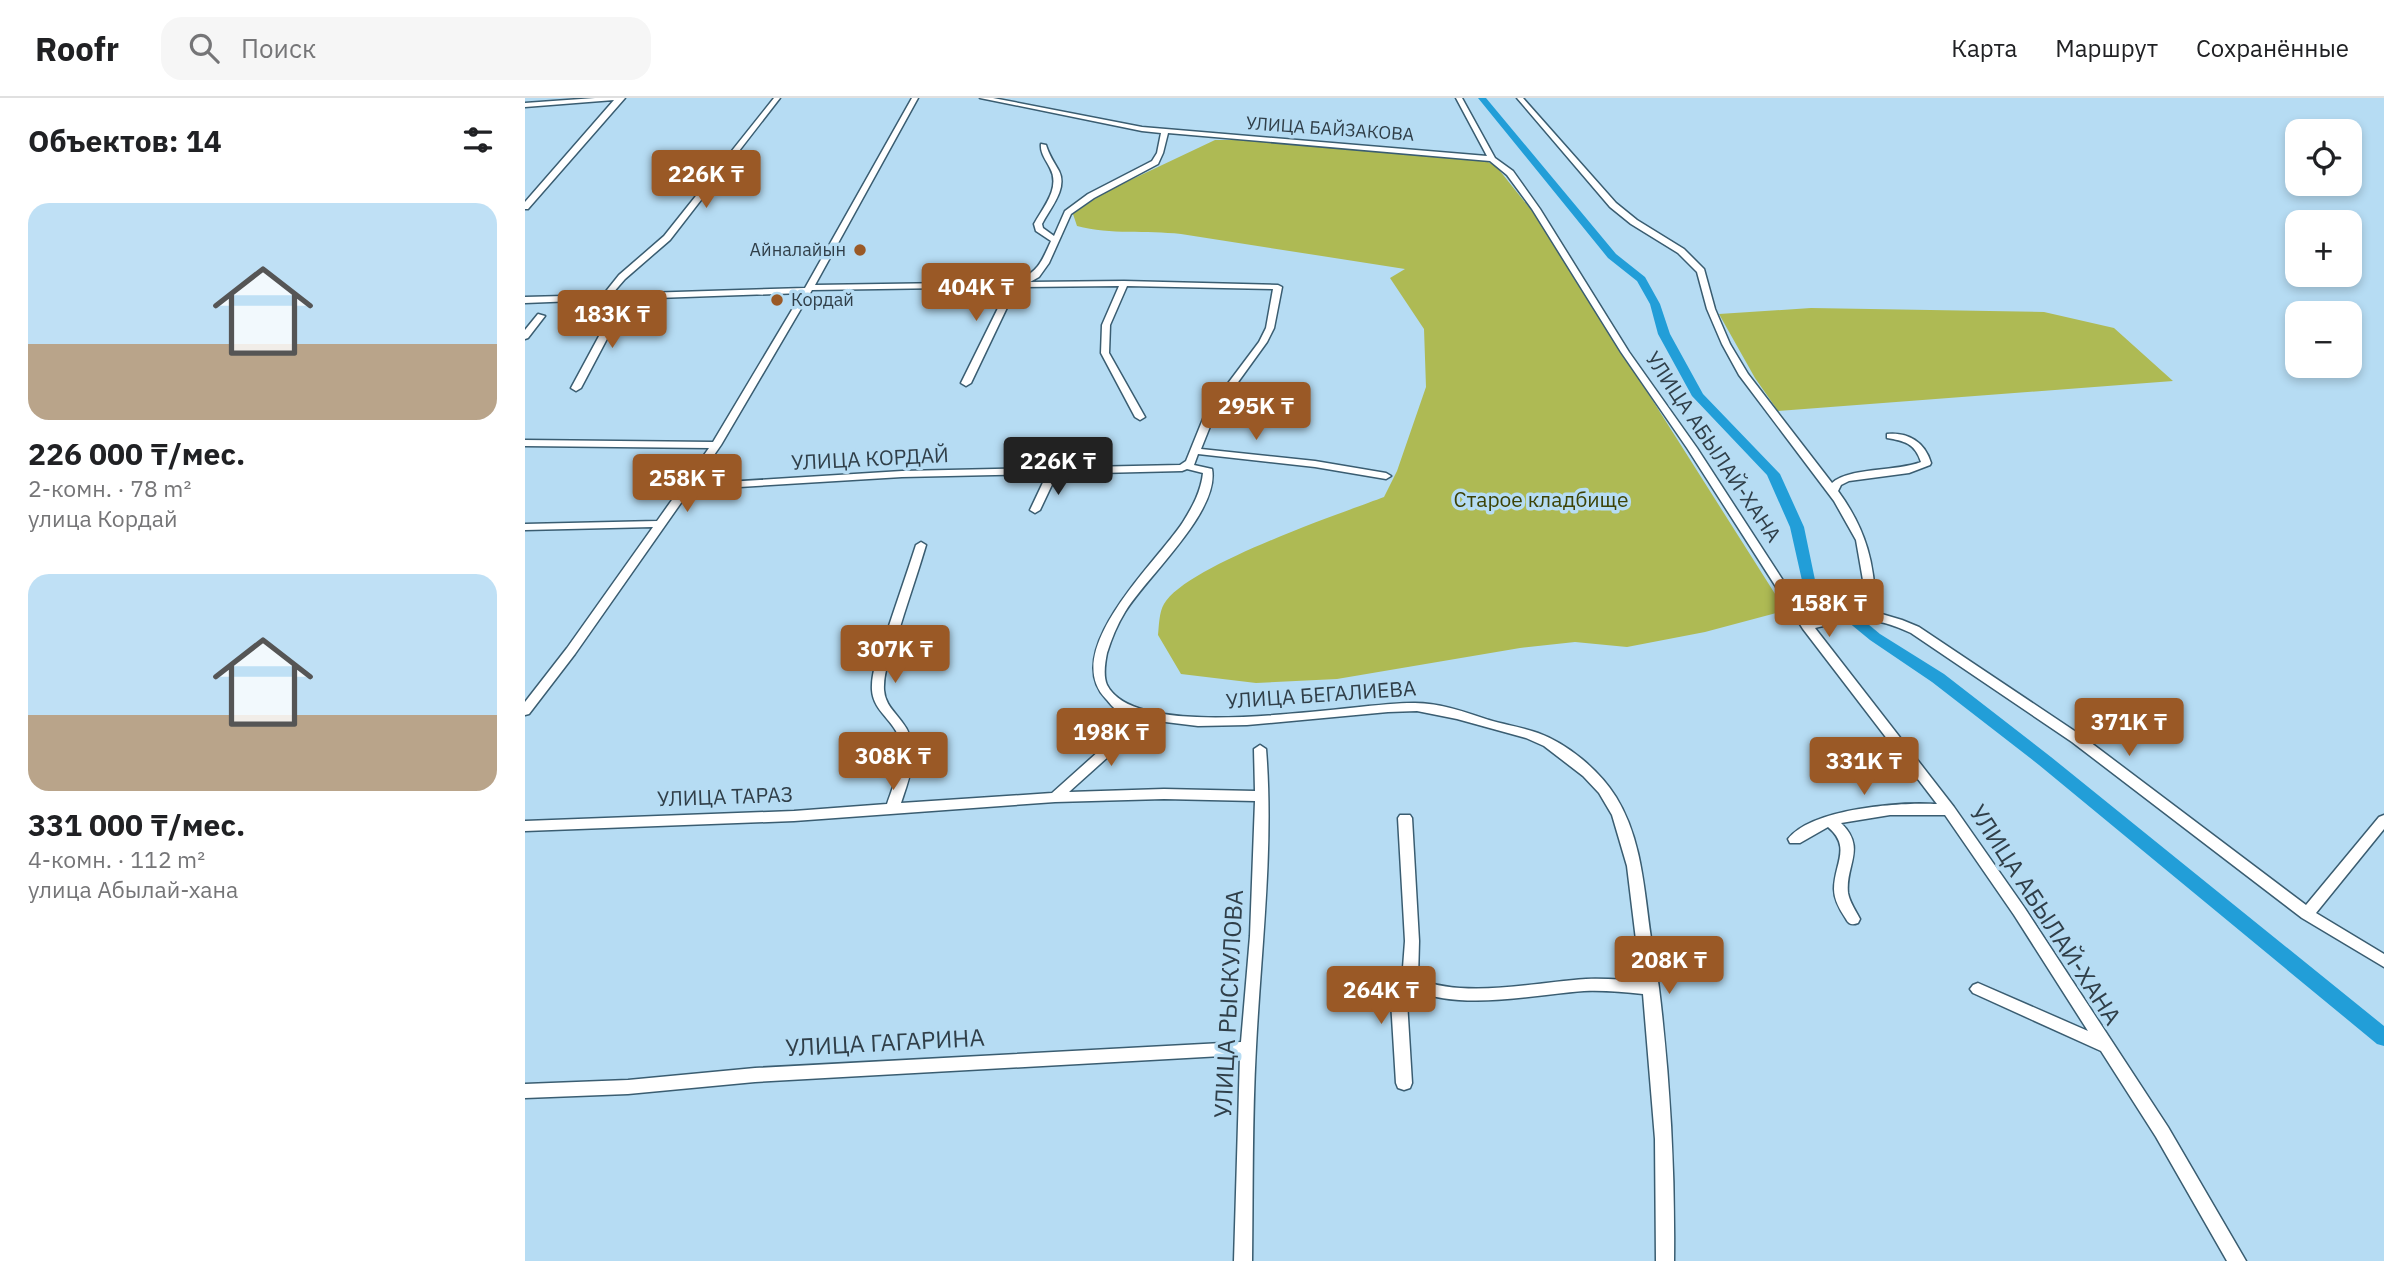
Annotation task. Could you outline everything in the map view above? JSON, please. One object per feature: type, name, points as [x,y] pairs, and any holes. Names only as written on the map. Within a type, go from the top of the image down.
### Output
[{"type":"street","points":[[525,207],[620,98]]},
{"type":"street","points":[[525,105],[627,98]]},
{"type":"street","points":[[604,299],[622,277],[667,238],[777,98]]},
{"type":"street","points":[[525,711],[716,445],[808,289],[915,98]]},
{"type":"street","name":"УЛИЦА БАЙЗАКОВА","points":[[983,98],[1165,131],[1492,159]]},
{"type":"street","name":"УЛИЦА АБЫЛАЙ-ХАНА","points":[[1459,98],[1492,159],[1510,173],[1536,209],[1625,352],[1692,448],[1807,626],[1949,810],[2019,911],[2162,1132],[2237,1261]]},
{"type":"street","points":[[1520,98],[1613,205],[1693,261],[1701,271],[1711,309],[1740,368],[1832,492],[1861,540],[1870,586],[1857,616]]},
{"type":"street","points":[[966,383],[1008,296],[1020,284],[1036,275],[1056,242],[1064,219],[1077,206],[1155,162],[1165,131]]},
{"type":"street","points":[[1043,145],[1046,161],[1057,175],[1058,187],[1038,224],[1039,229],[1056,242]]},
{"type":"street","points":[[525,300],[1020,284],[1124,283],[1278,287],[1267,335],[1210,414],[1184,467]]},
{"type":"street","points":[[1124,283],[1106,325],[1105,353],[1140,417]]},
{"type":"street","points":[[576,388],[624,298]]},
{"type":"street","points":[[525,336],[541,316]]},
{"type":"street","points":[[1832,492],[1837,483],[1846,478],[1909,470],[1926,463],[1923,449],[1917,443],[1903,437],[1890,436]]},
{"type":"street","points":[[525,443],[716,445]]},
{"type":"street","points":[[1194,451],[1315,464],[1386,476]]},
{"type":"street","name":"УЛИЦА КОРДАЙ","points":[[688,487],[902,474],[1139,471],[1184,467]]},
{"type":"street","name":"УЛИЦА БЕГАЛИЕВА","points":[[1184,467],[1210,473],[1202,501],[1111,626],[1099,667],[1102,689],[1109,699],[1146,716],[1232,723],[1416,707],[1473,719],[1546,741],[1596,781],[1610,799],[1624,830],[1633,861],[1651,988],[1667,1168],[1665,1261]]},
{"type":"street","points":[[1035,510],[1053,472]]},
{"type":"street","points":[[525,527],[661,524]]},
{"type":"street","points":[[892,809],[907,758],[906,745],[898,724],[883,710],[878,683],[921,545]]},
{"type":"street","points":[[1807,626],[1857,616],[1889,617],[1915,631],[2077,739],[2307,914],[2384,961]]},
{"type":"street","points":[[1055,797],[1146,716]]},
{"type":"street","name":"УЛИЦА РЫСКУЛОВА","points":[[1243,1261],[1248,1048],[1257,950],[1257,860],[1262,796],[1260,749]]},
{"type":"street","name":"УЛИЦА ТАРАЗ","points":[[525,826],[892,809],[1055,797],[1164,794],[1262,796]]},
{"type":"street","name":"УЛИЦА АБЫЛАЙ-ХАНА","points":[[1795,839],[1806,830],[1829,821],[1894,809],[1949,810]]},
{"type":"street","points":[[1404,1083],[1399,1001],[1410,982],[1412,941],[1405,818]]},
{"type":"street","points":[[2307,914],[2384,820]]},
{"type":"street","points":[[1829,821],[1845,835],[1849,853],[1841,890],[1845,907],[1853,919]]},
{"type":"street","points":[[1410,982],[1422,988],[1456,992],[1518,991],[1587,985],[1651,988]]},
{"type":"street","name":"УЛИЦА АБЫЛАЙ-ХАНА","points":[[1978,989],[2104,1045]]},
{"type":"street","name":"УЛИЦА ГАГАРИНА","points":[[525,1091],[628,1087],[742,1076],[1248,1048]]},
{"type":"green space","name":"Старое кладбище","points":[[1215,140],[1245,140],[1484,160],[1496,166],[1536,216],[1784,611],[1705,632],[1627,647],[1575,642],[1520,648],[1337,679],[1256,683],[1181,674],[1158,635],[1164,604],[1178,589],[1231,558],[1300,528],[1384,497],[1397,471],[1426,387],[1424,329],[1390,278],[1405,269],[1181,234],[1077,226],[1073,214],[1103,193]]},
{"type":"green space","points":[[1811,308],[2044,312],[2114,328],[2173,381],[1778,411],[1755,378],[1719,314]]},
{"type":"waterway","points":[[1482,98],[1612,256],[1641,279],[1655,304],[1664,334],[1698,396],[1773,474],[1797,527],[1808,582],[1875,637],[1938,678],[2045,761],[2384,1038]]},
{"type":"place","name":"Айналайын","points":[[860,250]]},
{"type":"place","name":"Кордай","points":[[777,300]]}]
